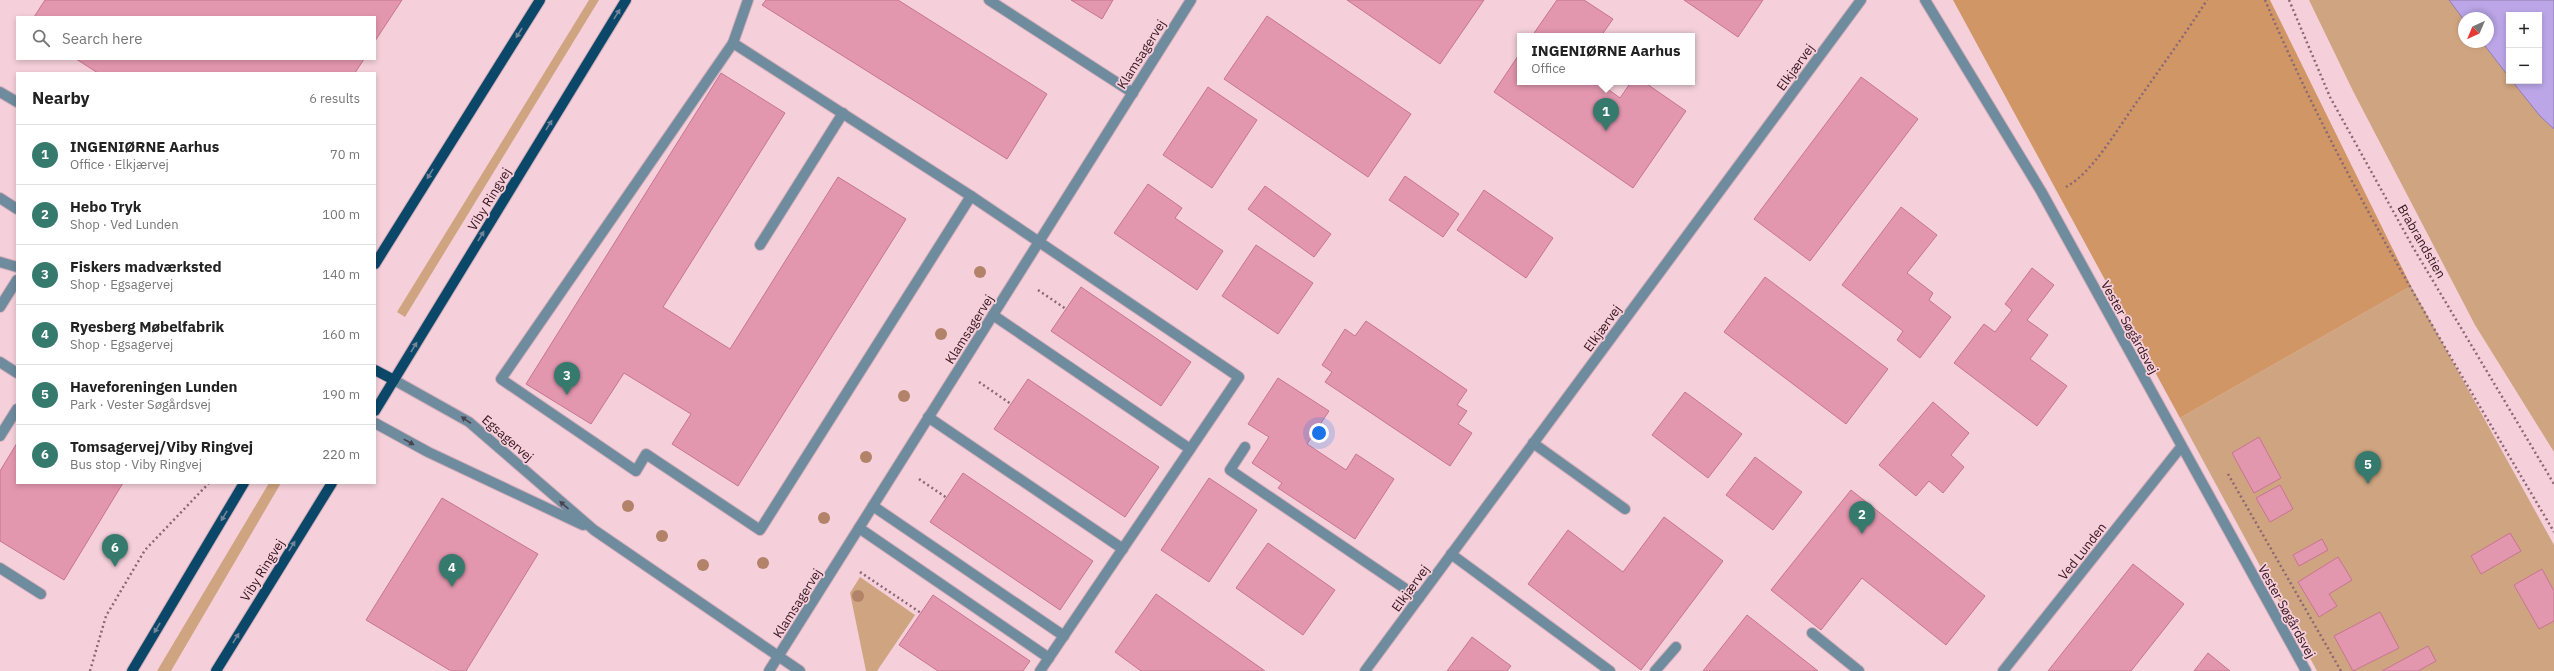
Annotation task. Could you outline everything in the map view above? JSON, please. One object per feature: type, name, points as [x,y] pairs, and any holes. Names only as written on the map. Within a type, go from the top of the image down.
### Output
[{"type":"main road","points":[[376,262],[540,0]]},
{"type":"main road","name":"Viby Ringvej","points":[[376,409],[626,0]]},
{"type":"main road","points":[[376,371],[394,380]]},
{"type":"main road","points":[[132,671],[243,484]]},
{"type":"main road","name":"Viby Ringvej","points":[[216,671],[331,484]]},
{"type":"street","points":[[748,0],[733,43],[501,379],[636,471],[646,454],[760,530],[971,196]]},
{"type":"street","points":[[989,0],[1132,93]]},
{"type":"street","name":"Klamsagervej","points":[[769,671],[1191,0]]},
{"type":"street","name":"Elkjærvej","points":[[1365,671],[1861,0]]},
{"type":"street","name":"Vester Søgårdsvej","points":[[1925,0],[2045,199],[2180,447],[2306,671]]},
{"type":"street","points":[[733,43],[971,196],[1239,377],[1040,671]]},
{"type":"street","points":[[0,92],[16,101]]},
{"type":"street","points":[[760,245],[843,113]]},
{"type":"street","points":[[0,198],[16,208]]},
{"type":"street","points":[[0,262],[16,267]]},
{"type":"street","points":[[0,307],[16,282]]},
{"type":"street","points":[[993,315],[1190,449]]},
{"type":"street","points":[[0,362],[16,372]]},
{"type":"street","name":"Egsagervej","points":[[394,380],[470,422],[594,530],[800,671]]},
{"type":"street","points":[[0,436],[16,411]]},
{"type":"street","points":[[928,417],[1123,549]]},
{"type":"street","name":"Egsagervej","points":[[376,424],[428,452],[594,530]]},
{"type":"street","points":[[1533,443],[1625,509]]},
{"type":"street","points":[[1245,446],[1230,470],[1419,598]]},
{"type":"street","name":"Ved Lunden","points":[[2003,671],[2180,447]]},
{"type":"street","points":[[873,506],[1064,636]]},
{"type":"street","points":[[859,528],[1049,658]]},
{"type":"street","points":[[1451,554],[1610,671]]},
{"type":"street","points":[[0,568],[41,594]]},
{"type":"street","points":[[1812,633],[1859,671]]},
{"type":"street","points":[[1655,671],[1676,647]]},
{"type":"path","points":[[2045,199],[2079,180],[2172,54],[2207,0]]},
{"type":"path","points":[[2265,0],[2295,70],[2362,202],[2554,532]]},
{"type":"path","name":"Brabrandstien","points":[[2289,0],[2330,97],[2414,249],[2554,484]]},
{"type":"path","points":[[1017,276],[1066,309]]},
{"type":"path","points":[[959,368],[1011,404]]},
{"type":"path","points":[[899,465],[947,498]]},
{"type":"path","points":[[90,671],[106,616],[145,550],[208,484]]},
{"type":"path","points":[[840,558],[921,613]]},
{"type":"shaded area","points":[[589,0],[599,0],[405,317],[397,312]]},
{"type":"shaded area","points":[[1953,0],[2270,0],[2411,286],[2180,418]]},
{"type":"shaded area","points":[[2309,0],[2449,0],[2458,12],[2458,48],[2487,48],[2506,73],[2506,84],[2514,84],[2540,116],[2554,129],[2554,452],[2475,325],[2353,91]]},
{"type":"shaded area","points":[[2449,0],[2554,0],[2554,129],[2540,116],[2514,84],[2542,84],[2542,12],[2506,12],[2506,73],[2487,48],[2494,48],[2494,12],[2458,12]]},
{"type":"shaded area","points":[[2411,286],[2554,545],[2554,671],[2317,671],[2180,418]]},
{"type":"shaded area","points":[[268,484],[280,484],[171,671],[157,671]]},
{"type":"shaded area","points":[[860,577],[915,615],[877,671],[866,671],[850,593]]},
{"type":"building","points":[[45,0],[402,0],[376,39],[376,16],[35,16]]},
{"type":"building","points":[[766,0],[898,0],[1047,94],[1007,159],[762,5]]},
{"type":"building","points":[[1071,0],[1113,0],[1102,19]]},
{"type":"building","points":[[1347,0],[1484,0],[1440,64]]},
{"type":"building","points":[[1557,0],[1584,0],[1613,19],[1603,33],[1534,33]]},
{"type":"building","points":[[1684,0],[1763,0],[1738,37]]},
{"type":"building","points":[[1267,16],[1411,114],[1368,177],[1224,79]]},
{"type":"building","points":[[1517,58],[1517,85],[1602,85],[1620,98],[1629,85],[1648,85],[1686,111],[1633,188],[1494,92]]},
{"type":"building","points":[[78,60],[363,60],[356,72],[96,72]]},
{"type":"building","points":[[721,73],[785,113],[663,307],[730,349],[838,177],[906,219],[738,486],[672,444],[691,414],[624,373],[591,424],[526,384]]},
{"type":"building","points":[[1861,77],[1918,119],[1810,261],[1754,219]]},
{"type":"building","points":[[1208,87],[1257,120],[1212,188],[1163,155]]},
{"type":"building","points":[[1405,176],[1459,214],[1443,237],[1389,200]]},
{"type":"building","points":[[1148,184],[1182,208],[1175,218],[1223,251],[1197,290],[1114,233]]},
{"type":"building","points":[[1265,186],[1331,234],[1314,257],[1248,209]]},
{"type":"building","points":[[1484,190],[1553,238],[1526,278],[1457,230]]},
{"type":"building","points":[[1901,207],[1937,235],[1907,273],[1933,293],[1929,300],[1951,317],[1920,358],[1897,340],[1903,331],[1842,285]]},
{"type":"building","points":[[1256,245],[1313,283],[1278,334],[1222,296]]},
{"type":"building","points":[[2032,268],[2054,285],[2027,320],[2048,335],[2030,359],[2067,386],[2037,426],[1954,363],[1984,324],[1995,332],[2012,310],[2005,304]]},
{"type":"building","points":[[1765,277],[1888,369],[1846,424],[1724,332]]},
{"type":"building","points":[[1081,287],[1191,362],[1161,406],[1051,331]]},
{"type":"building","points":[[1366,321],[1467,390],[1457,405],[1467,411],[1458,424],[1472,433],[1450,466],[1325,382],[1332,372],[1322,365],[1345,329],[1355,336]]},
{"type":"building","points":[[1278,378],[1329,411],[1307,444],[1346,470],[1356,454],[1394,479],[1355,539],[1278,488],[1282,483],[1252,463],[1269,437],[1248,424]]},
{"type":"building","points":[[1028,379],[1159,467],[1125,517],[994,429]]},
{"type":"building","points":[[1685,392],[1742,434],[1708,478],[1652,435]]},
{"type":"building","points":[[1933,402],[1969,433],[1951,455],[1964,467],[1943,493],[1929,481],[1916,496],[1879,465]]},
{"type":"building","points":[[2259,437],[2281,478],[2254,493],[2232,453]]},
{"type":"building","points":[[16,445],[16,484],[122,484],[64,580],[0,541],[0,471]]},
{"type":"building","points":[[1755,457],[1802,492],[1773,530],[1726,495]]},
{"type":"building","points":[[963,473],[1093,561],[1060,610],[930,522]]},
{"type":"building","points":[[1209,478],[1257,510],[1209,582],[1161,550]]},
{"type":"building","points":[[2280,485],[2293,509],[2270,522],[2256,498]]},
{"type":"building","points":[[1851,490],[1985,596],[1946,645],[1862,578],[1821,630],[1771,590]]},
{"type":"building","points":[[442,498],[538,554],[466,671],[451,671],[366,620]]},
{"type":"building","points":[[1664,517],[1723,561],[1641,670],[1528,584],[1568,530],[1623,572]]},
{"type":"building","points":[[2510,533],[2521,551],[2481,574],[2471,556]]},
{"type":"building","points":[[2322,539],[2328,550],[2299,566],[2293,555]]},
{"type":"building","points":[[1268,543],[1335,590],[1303,635],[1236,588]]},
{"type":"building","points":[[2338,557],[2352,580],[2329,594],[2337,606],[2319,617],[2298,582]]},
{"type":"building","points":[[2133,564],[2184,604],[2131,671],[2048,671]]},
{"type":"building","points":[[2542,569],[2554,591],[2554,621],[2539,629],[2514,585]]},
{"type":"building","points":[[1156,594],[1265,671],[1141,671],[1115,652]]},
{"type":"building","points":[[933,595],[1030,661],[1023,671],[938,671],[899,645]]},
{"type":"building","points":[[2380,612],[2399,648],[2353,671],[2334,636]]},
{"type":"building","points":[[1747,615],[1818,671],[1703,671]]},
{"type":"building","points":[[1472,637],[1511,666],[1507,671],[1447,671]]},
{"type":"building","points":[[2428,646],[2436,661],[2418,671],[2382,671]]},
{"type":"building","points":[[2208,653],[2230,671],[2194,671]]},
{"type":"place","name":"INGENIØRNE Aarhus","points":[[1606,131]]},
{"type":"place","name":"Fiskers madværksted","points":[[567,395]]},
{"type":"place","name":"Haveforeningen Lunden","points":[[2368,484]]},
{"type":"place","name":"Hebo Tryk","points":[[1862,534]]},
{"type":"place","name":"Tomsagervej/Viby Ringvej","points":[[115,567]]},
{"type":"place","name":"Ryesberg Møbelfabrik","points":[[452,587]]}]
